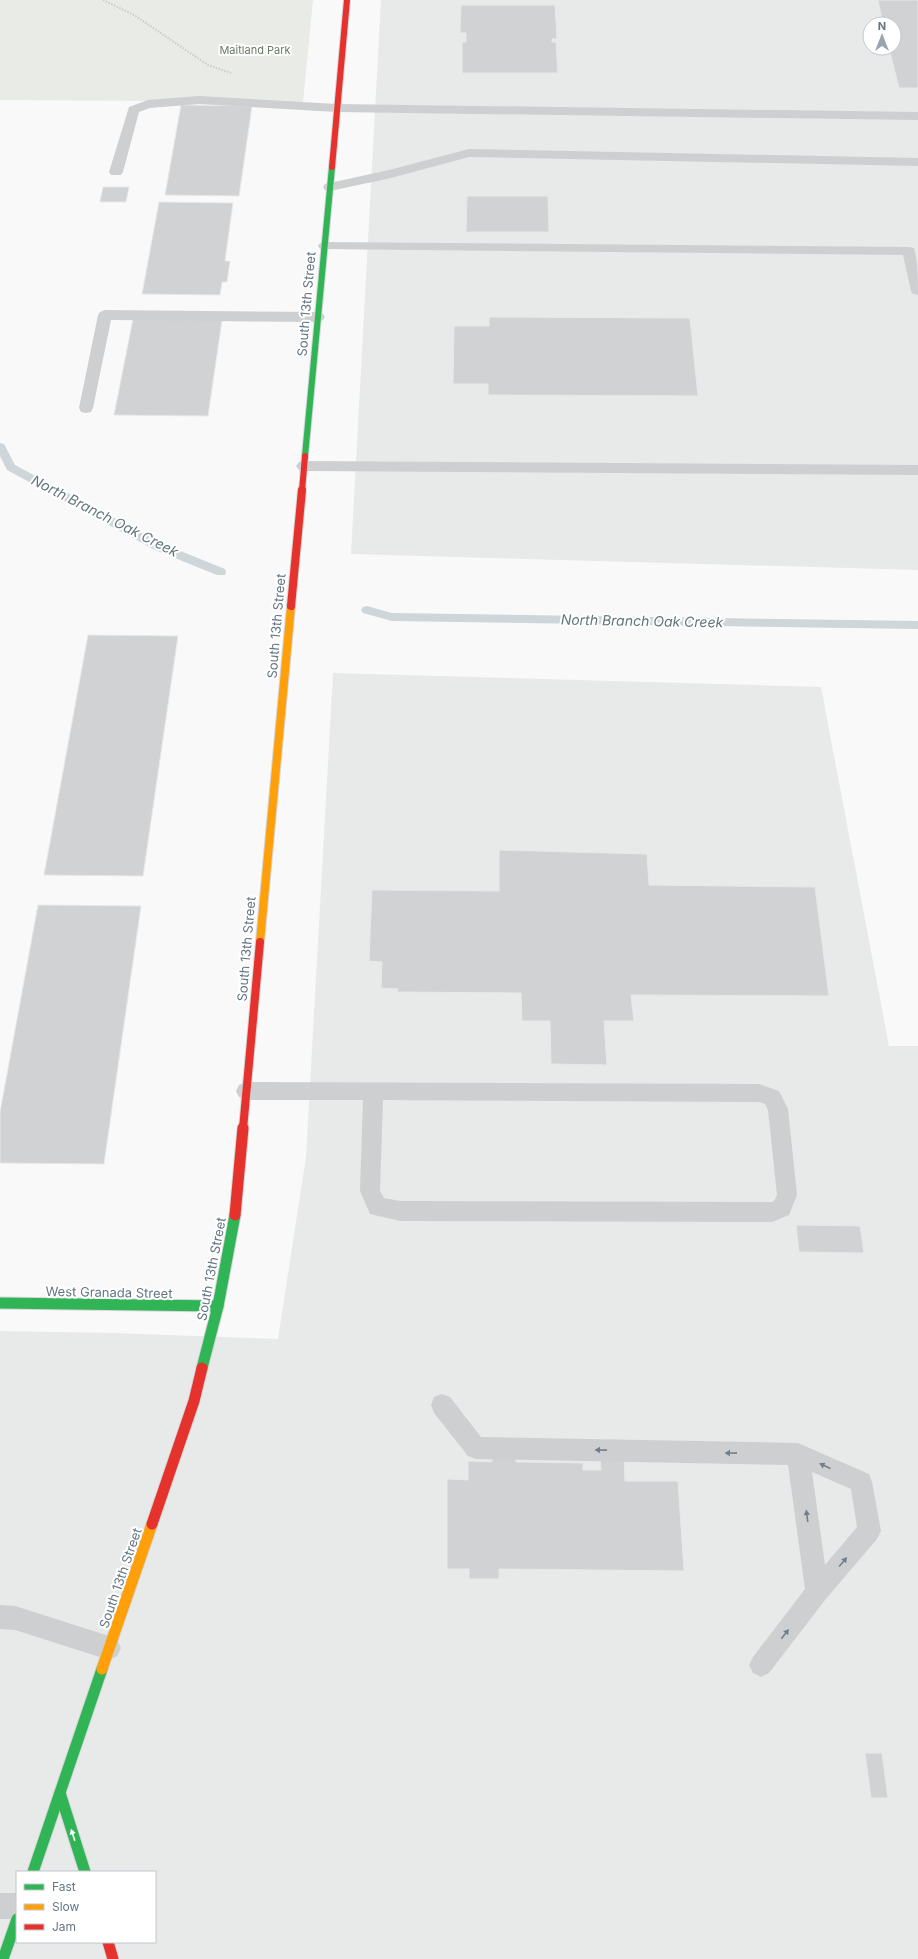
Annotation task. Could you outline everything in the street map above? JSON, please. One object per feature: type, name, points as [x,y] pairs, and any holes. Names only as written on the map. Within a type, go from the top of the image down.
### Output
[{"type":"street","name":"South 13th Street","points":[[33,1871],[194,1401],[218,1306],[234,1227],[347,0]]},
{"type":"street","name":"West Granada Street","points":[[0,1303],[218,1306]]},
{"type":"street","points":[[60,1793],[85,1871]]},
{"type":"street","points":[[3,1959],[16,1922]]},
{"type":"street","points":[[108,1943],[113,1959]]},
{"type":"lane","points":[[116,172],[132,110],[138,106],[161,101],[257,102],[337,108],[918,116]]},
{"type":"lane","points":[[330,187],[391,174],[469,153],[918,162]]},
{"type":"lane","points":[[325,246],[909,251],[918,291]]},
{"type":"lane","points":[[86,408],[105,316],[318,316]]},
{"type":"lane","points":[[304,466],[918,470]]},
{"type":"lane","points":[[246,1091],[759,1093],[772,1097],[778,1109],[787,1195],[782,1208],[772,1212],[400,1211],[378,1207],[370,1191],[373,1092]]},
{"type":"lane","points":[[442,1405],[476,1448],[798,1454],[861,1482],[869,1531],[817,1592],[761,1665]]},
{"type":"lane","points":[[798,1454],[817,1592]]},
{"type":"lane","points":[[0,1617],[15,1618],[109,1648]]},
{"type":"lane","points":[[0,1906],[16,1906]]},
{"type":"path","points":[[103,0],[134,14],[162,35],[208,65],[237,76]]},
{"type":"shaded area","points":[[381,0],[918,0],[918,570],[351,554]]},
{"type":"shaded area","points":[[333,673],[821,687],[889,1046],[918,1046],[918,1959],[0,1959],[0,1331],[113,1333],[278,1339],[306,1157]]},
{"type":"green space","name":"Maitland Park","points":[[0,0],[313,0],[303,102],[0,100]]},
{"type":"building","points":[[878,0],[918,0],[918,88],[899,88],[891,56],[902,56],[902,16],[881,16]]},
{"type":"building","points":[[461,5],[555,5],[557,39],[552,39],[552,42],[556,42],[558,73],[462,73],[462,42],[466,42],[466,33],[460,33]]},
{"type":"building","points":[[181,105],[252,106],[239,196],[165,195]]},
{"type":"building","points":[[103,187],[129,187],[126,202],[100,202]]},
{"type":"building","points":[[467,196],[548,196],[549,232],[466,232]]},
{"type":"building","points":[[159,202],[233,203],[225,261],[230,261],[227,282],[222,282],[220,295],[142,294]]},
{"type":"building","points":[[489,317],[690,318],[698,396],[488,395],[488,384],[453,384],[454,326],[489,326]]},
{"type":"building","points":[[133,319],[222,320],[208,416],[114,415]]},
{"type":"building","points":[[88,635],[178,636],[143,876],[44,875]]},
{"type":"building","points":[[499,850],[647,854],[649,885],[815,887],[829,996],[631,995],[634,1021],[604,1021],[607,1065],[551,1064],[550,1021],[522,1021],[521,993],[397,992],[398,989],[381,988],[382,962],[369,961],[372,890],[499,891]]},
{"type":"building","points":[[38,905],[141,906],[104,1164],[0,1163],[0,1112]]},
{"type":"building","points":[[796,1225],[860,1226],[864,1253],[799,1252]]},
{"type":"building","points":[[492,1456],[516,1456],[516,1462],[583,1463],[583,1470],[601,1470],[600,1457],[624,1458],[625,1481],[678,1481],[684,1571],[499,1569],[499,1579],[469,1579],[469,1569],[447,1569],[447,1479],[468,1480],[468,1461],[492,1462]]},
{"type":"building","points":[[865,1753],[882,1753],[888,1798],[871,1798]]},
{"type":"waterway","name":"North Branch Oak Creek","points":[[0,447],[11,467],[159,547],[221,572]]},
{"type":"waterway","name":"North Branch Oak Creek","points":[[367,610],[392,617],[918,625]]},
{"type":"traffic: fast","points":[[305,456],[332,167]]},
{"type":"traffic: fast","points":[[202,1368],[218,1306],[235,1215]]},
{"type":"traffic: fast","points":[[0,1303],[218,1306]]},
{"type":"traffic: fast","points":[[33,1871],[102,1669]]},
{"type":"traffic: fast","points":[[60,1793],[85,1871]]},
{"type":"traffic: fast","points":[[3,1959],[16,1922]]},
{"type":"traffic: slow","points":[[260,942],[291,606]]},
{"type":"traffic: slow","points":[[102,1669],[152,1524]]},
{"type":"traffic: jam","points":[[332,167],[347,0]]},
{"type":"traffic: jam","points":[[291,606],[305,456]]},
{"type":"traffic: jam","points":[[235,1215],[260,942]]},
{"type":"traffic: jam","points":[[152,1524],[194,1401],[202,1368]]},
{"type":"traffic: jam","points":[[108,1943],[113,1959]]}]
